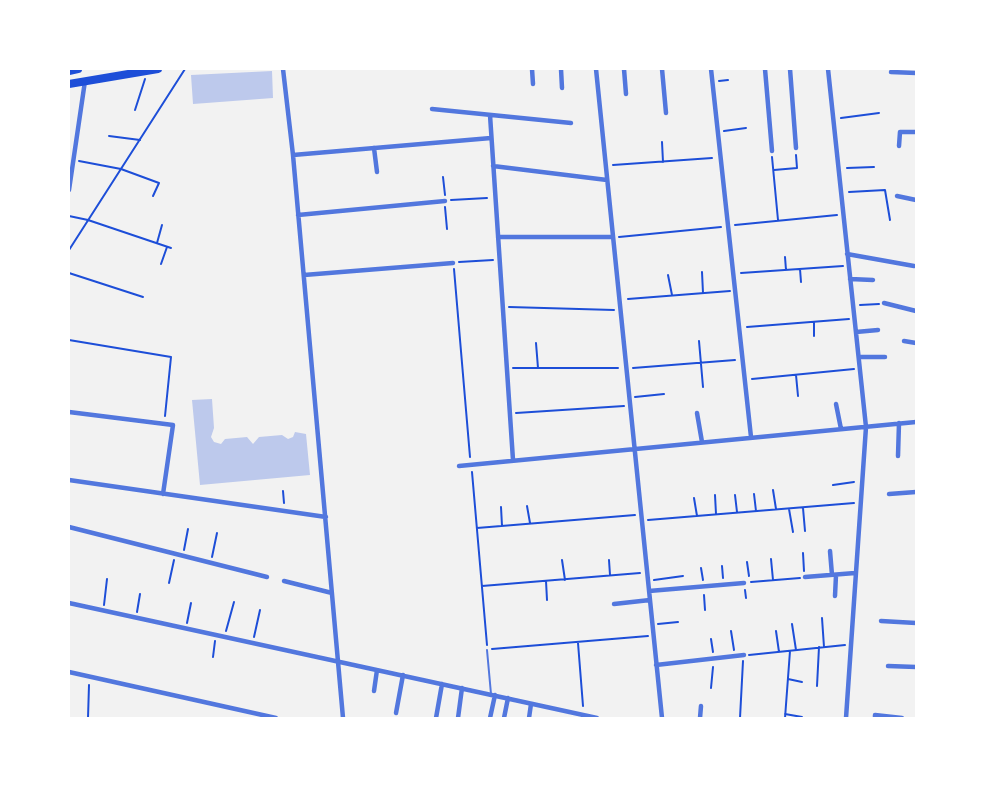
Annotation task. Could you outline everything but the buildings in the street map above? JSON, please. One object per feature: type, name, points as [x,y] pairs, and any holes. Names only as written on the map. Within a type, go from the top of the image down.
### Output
[{"type":"main road","points":[[69,71],[78,69]]},
{"type":"main road","points":[[69,84],[158,69]]},
{"type":"street","points":[[283,69],[293,155],[343,718]]},
{"type":"street","points":[[532,69],[533,84]]},
{"type":"street","points":[[561,69],[562,88]]},
{"type":"street","points":[[596,69],[662,718]]},
{"type":"street","points":[[624,69],[626,94]]},
{"type":"street","points":[[663,69],[666,113]]},
{"type":"street","points":[[711,69],[751,437]]},
{"type":"street","points":[[765,69],[772,151]]},
{"type":"street","points":[[790,69],[796,148]]},
{"type":"street","points":[[828,69],[866,427],[846,718]]},
{"type":"street","points":[[891,72],[916,73]]},
{"type":"street","points":[[69,190],[85,81]]},
{"type":"street","points":[[432,109],[571,123]]},
{"type":"street","points":[[490,116],[513,460]]},
{"type":"street","points":[[899,146],[900,132],[916,132]]},
{"type":"street","points":[[293,155],[491,138]]},
{"type":"street","points":[[375,148],[377,172]]},
{"type":"street","points":[[493,166],[607,180]]},
{"type":"street","points":[[897,196],[916,200]]},
{"type":"street","points":[[298,215],[445,201]]},
{"type":"street","points":[[498,237],[613,237]]},
{"type":"street","points":[[848,254],[914,266]]},
{"type":"street","points":[[304,275],[453,263]]},
{"type":"street","points":[[850,279],[873,279]]},
{"type":"street","points":[[884,303],[916,310]]},
{"type":"street","points":[[856,332],[878,330]]},
{"type":"street","points":[[904,342],[916,343]]},
{"type":"street","points":[[859,357],[885,357]]},
{"type":"street","points":[[836,404],[841,429]]},
{"type":"street","points":[[69,412],[173,425],[163,494]]},
{"type":"street","points":[[697,412],[702,442]]},
{"type":"street","points":[[459,466],[916,422]]},
{"type":"street","points":[[898,456],[899,423]]},
{"type":"street","points":[[69,480],[326,517]]},
{"type":"street","points":[[889,494],[916,492]]},
{"type":"street","points":[[69,527],[267,577]]},
{"type":"street","points":[[830,551],[835,597]]},
{"type":"street","points":[[805,577],[855,573]]},
{"type":"street","points":[[284,581],[332,593]]},
{"type":"street","points":[[649,591],[747,582]]},
{"type":"street","points":[[614,604],[650,600]]},
{"type":"street","points":[[69,603],[597,718]]},
{"type":"street","points":[[881,621],[916,623]]},
{"type":"street","points":[[656,664],[744,655]]},
{"type":"street","points":[[888,666],[916,667]]},
{"type":"street","points":[[374,691],[377,670]]},
{"type":"street","points":[[69,672],[276,718]]},
{"type":"street","points":[[396,712],[403,675]]},
{"type":"street","points":[[436,718],[442,684]]},
{"type":"street","points":[[458,718],[462,688]]},
{"type":"street","points":[[490,718],[493,694]]},
{"type":"street","points":[[504,718],[508,698]]},
{"type":"street","points":[[529,718],[531,704]]},
{"type":"street","points":[[700,718],[701,706]]},
{"type":"street","points":[[875,718],[875,715],[902,718]]},
{"type":"lane","points":[[488,650],[493,694]]},
{"type":"path","points":[[69,250],[185,69]]},
{"type":"path","points":[[135,110],[148,70]]},
{"type":"path","points":[[833,118],[879,113]]},
{"type":"path","points":[[718,131],[746,128]]},
{"type":"path","points":[[109,136],[140,140]]},
{"type":"path","points":[[662,142],[663,162]]},
{"type":"path","points":[[774,170],[796,168],[796,148]]},
{"type":"path","points":[[772,151],[778,220]]},
{"type":"path","points":[[606,166],[721,158]]},
{"type":"path","points":[[72,163],[121,169],[159,183],[153,196]]},
{"type":"path","points":[[838,168],[874,167]]},
{"type":"path","points":[[443,177],[447,229]]},
{"type":"path","points":[[841,192],[885,190],[890,220]]},
{"type":"path","points":[[445,201],[495,197]]},
{"type":"path","points":[[613,237],[843,215]]},
{"type":"path","points":[[69,216],[88,220],[169,247],[161,264]]},
{"type":"path","points":[[157,243],[162,225]]},
{"type":"path","points":[[785,257],[786,270]]},
{"type":"path","points":[[500,259],[453,263],[488,650],[654,636]]},
{"type":"path","points":[[734,274],[849,266]]},
{"type":"path","points":[[800,270],[801,282]]},
{"type":"path","points":[[702,272],[703,293]]},
{"type":"path","points":[[69,273],[143,297]]},
{"type":"path","points":[[668,275],[672,296]]},
{"type":"path","points":[[620,300],[735,290]]},
{"type":"path","points":[[853,306],[884,303]]},
{"type":"path","points":[[503,307],[620,310]]},
{"type":"path","points":[[739,327],[854,319]]},
{"type":"path","points":[[814,322],[814,336]]},
{"type":"path","points":[[69,340],[171,357],[164,424]]},
{"type":"path","points":[[699,341],[704,387]]},
{"type":"path","points":[[536,343],[538,368]]},
{"type":"path","points":[[507,368],[626,369],[743,359]]},
{"type":"path","points":[[745,380],[860,369]]},
{"type":"path","points":[[796,375],[798,396]]},
{"type":"path","points":[[629,398],[664,394]]},
{"type":"path","points":[[510,414],[630,405]]},
{"type":"path","points":[[833,485],[862,481]]},
{"type":"path","points":[[773,490],[776,509]]},
{"type":"path","points":[[284,491],[284,511]]},
{"type":"path","points":[[754,494],[756,511]]},
{"type":"path","points":[[715,495],[716,514]]},
{"type":"path","points":[[735,495],[737,513]]},
{"type":"path","points":[[694,498],[697,516]]},
{"type":"path","points":[[477,528],[530,523],[697,516],[861,502]]},
{"type":"path","points":[[527,506],[530,523]]},
{"type":"path","points":[[501,507],[502,526]]},
{"type":"path","points":[[789,508],[793,532]]},
{"type":"path","points":[[803,508],[806,531]]},
{"type":"path","points":[[183,556],[188,529]]},
{"type":"path","points":[[210,563],[217,533]]},
{"type":"path","points":[[747,562],[747,582],[805,577],[803,553]]},
{"type":"path","points":[[169,583],[175,554]]},
{"type":"path","points":[[771,559],[773,580]]},
{"type":"path","points":[[562,560],[565,580]]},
{"type":"path","points":[[609,560],[610,575]]},
{"type":"path","points":[[722,566],[724,584]]},
{"type":"path","points":[[701,568],[705,610]]},
{"type":"path","points":[[482,586],[647,572]]},
{"type":"path","points":[[648,581],[683,576]]},
{"type":"path","points":[[104,611],[107,579]]},
{"type":"path","points":[[546,581],[547,600]]},
{"type":"path","points":[[136,618],[140,594]]},
{"type":"path","points":[[225,637],[234,602]]},
{"type":"path","points":[[186,629],[191,603]]},
{"type":"path","points":[[252,643],[260,610]]},
{"type":"path","points":[[822,618],[824,647]]},
{"type":"path","points":[[652,625],[678,622]]},
{"type":"path","points":[[792,624],[796,650]]},
{"type":"path","points":[[731,631],[735,656]]},
{"type":"path","points":[[776,631],[779,652]]},
{"type":"path","points":[[213,657],[216,635]]},
{"type":"path","points":[[711,639],[713,659],[711,688]]},
{"type":"path","points":[[578,642],[584,715]]},
{"type":"path","points":[[740,718],[744,655],[851,644]]},
{"type":"path","points":[[817,686],[819,647]]},
{"type":"path","points":[[790,651],[785,716],[802,717]]},
{"type":"path","points":[[87,718],[89,677]]},
{"type":"path","points":[[788,679],[802,682]]}]
